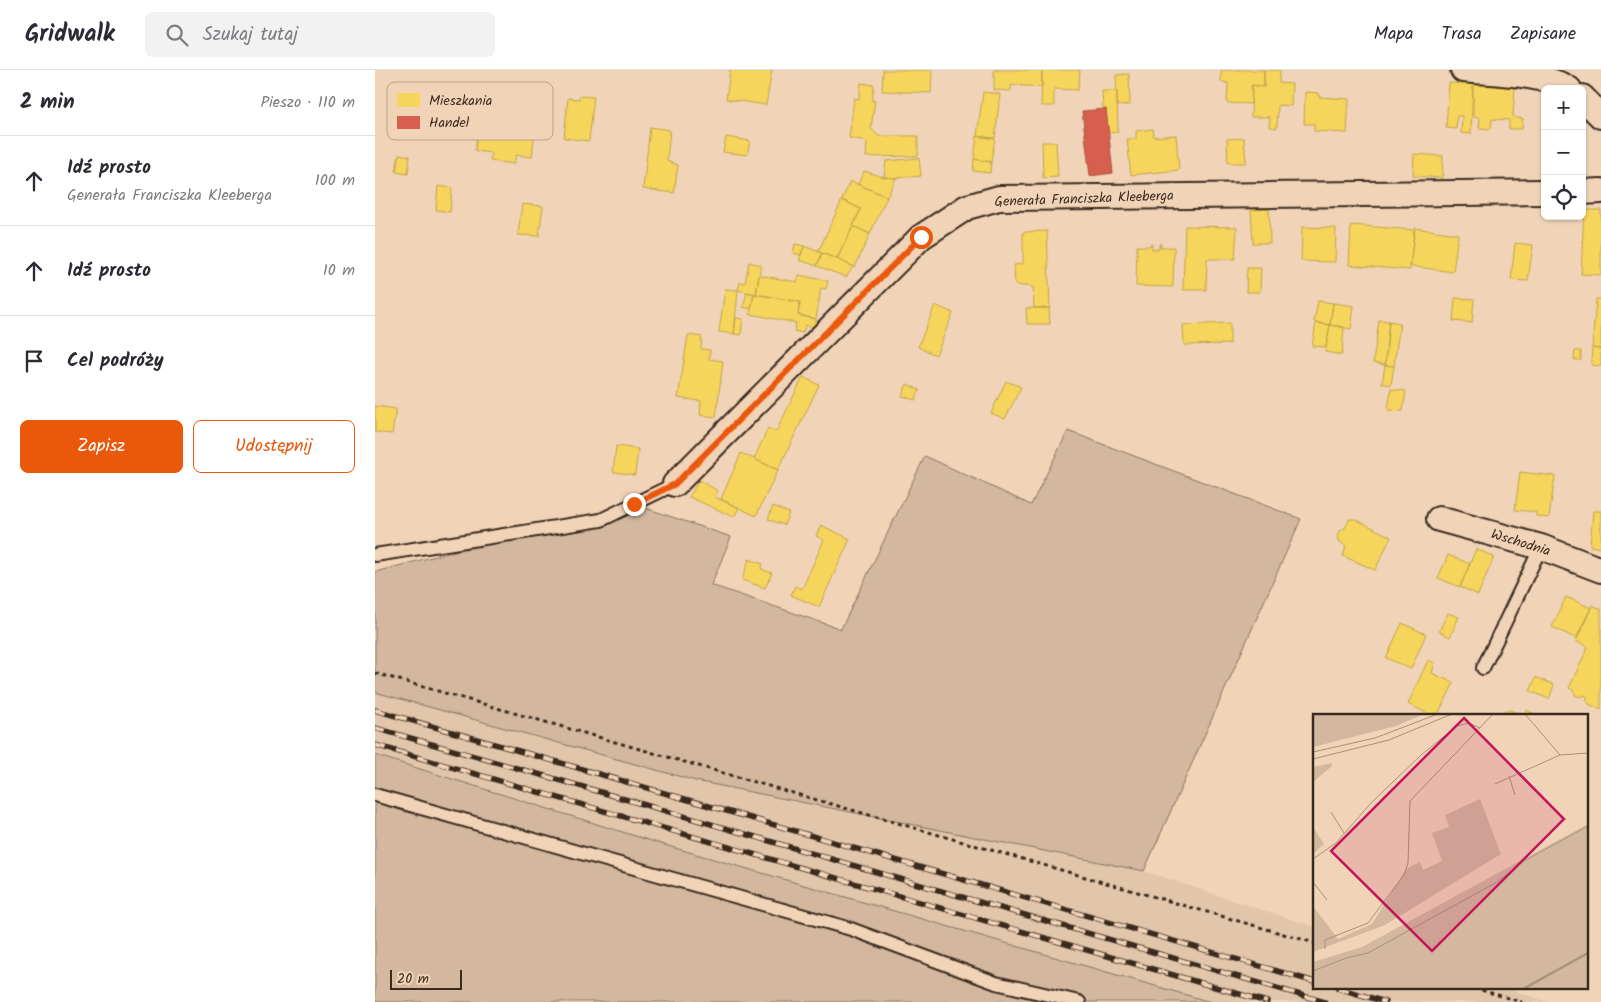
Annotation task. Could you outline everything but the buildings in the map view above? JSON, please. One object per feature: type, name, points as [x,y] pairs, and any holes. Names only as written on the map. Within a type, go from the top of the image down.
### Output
[{"type":"street","points":[[1463,70],[1535,77],[1563,85]]},
{"type":"street","points":[[1586,101],[1601,116]]},
{"type":"street","points":[[1586,192],[1601,191]]},
{"type":"street","name":"Generała Franciszka Kleeberga","points":[[675,484],[921,237],[967,207],[999,198],[1541,192]]},
{"type":"street","name":"Wschodnia","points":[[1439,519],[1541,547],[1601,570]]},
{"type":"lane","points":[[375,555],[601,520],[675,484]]},
{"type":"lane","points":[[1483,668],[1541,547]]},
{"type":"lane","points":[[375,794],[851,929],[996,983],[1079,1002]]},
{"type":"path","points":[[375,673],[1313,941]]},
{"type":"path","points":[[1481,990],[1522,1002]]},
{"type":"shaded area","points":[[1068,431],[1301,519],[1144,871],[696,781],[375,692],[375,572],[634,504],[731,537],[711,585],[841,629],[925,456],[1031,505]]},
{"type":"shaded area","points":[[375,692],[696,781],[1144,871],[1313,926],[1313,990],[1511,990],[1548,1002],[1211,1002],[661,844],[375,755]]},
{"type":"shaded area","points":[[375,755],[661,844],[1211,1002],[375,1002]]},
{"type":"railway","points":[[375,710],[1313,981]]},
{"type":"railway","points":[[375,728],[1325,1002]]},
{"type":"railway","points":[[375,745],[1267,1002]]},
{"type":"railway","points":[[1345,990],[1385,1002]]},
{"type":"route","points":[[634,504],[675,484],[921,237]]}]
